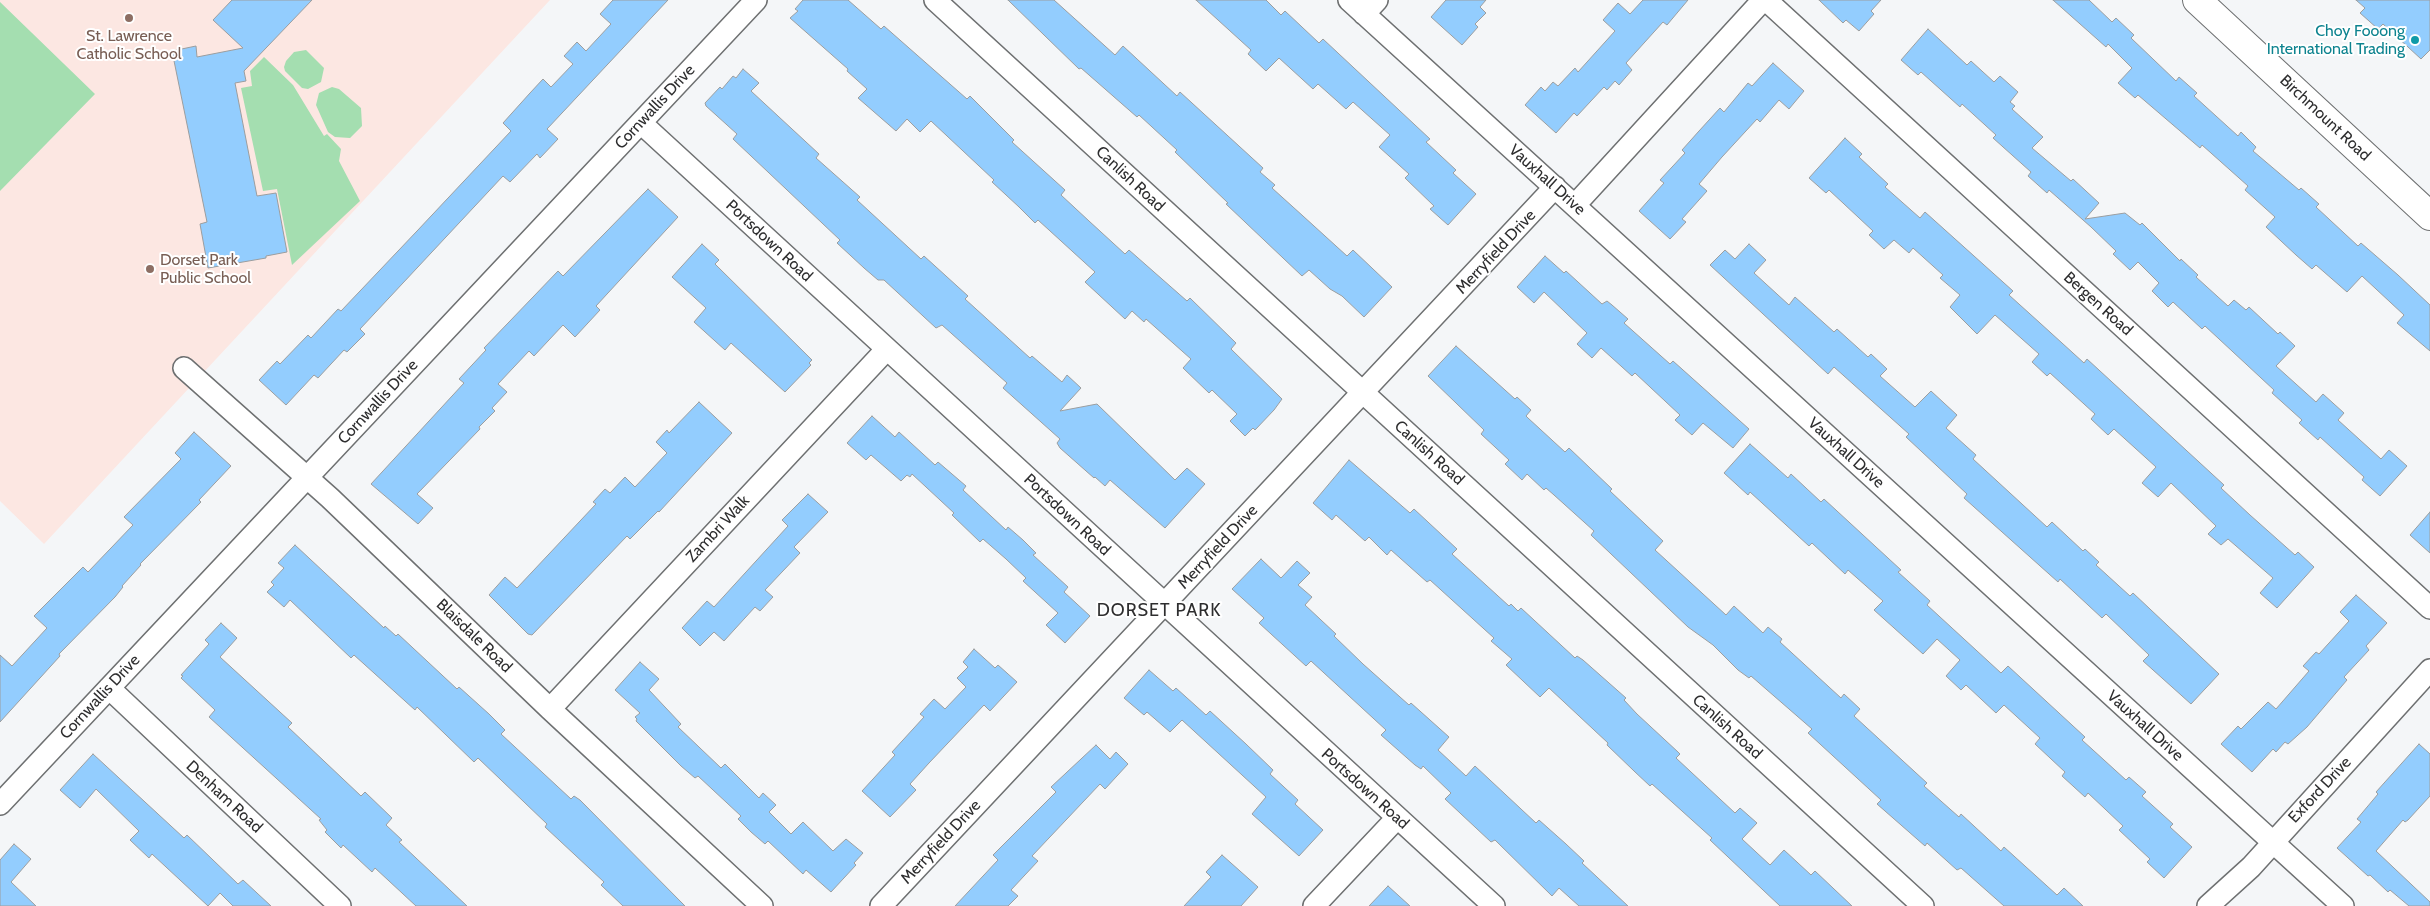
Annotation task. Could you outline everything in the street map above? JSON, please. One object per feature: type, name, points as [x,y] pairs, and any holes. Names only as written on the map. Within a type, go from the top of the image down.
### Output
[{"type":"main road","name":"Birchmount Road","points":[[2197,0],[2430,216]]},
{"type":"street","name":"Cornwallis Drive","points":[[0,804],[756,0]]},
{"type":"street","name":"Canlish Road","points":[[935,0],[1923,906]]},
{"type":"street","points":[[1575,205],[1764,0]]},
{"type":"street","name":"Bergen Road","points":[[1764,0],[2430,608]]},
{"type":"street","name":"Vauxhall Drive","points":[[1363,5],[1555,187],[2342,906]]},
{"type":"street","name":"Portsdown Road","points":[[641,123],[886,350],[1494,906]]},
{"type":"street","name":"Merryfield Drive","points":[[881,906],[1555,187]]},
{"type":"street","name":"Zambri Walk","points":[[550,709],[886,350]]},
{"type":"street","name":"Blaisdale Road","points":[[184,368],[307,478],[550,709],[762,906]]},
{"type":"street","name":"Exford Drive","points":[[2208,906],[2230,888],[2430,670]]},
{"type":"street","name":"Denham Road","points":[[109,688],[340,906]]},
{"type":"street","points":[[1314,906],[1397,818]]},
{"type":"shaded area","name":"Dorset Park Public School","points":[[0,0],[550,0],[44,544],[0,501]]},
{"type":"green space","points":[[0,2],[95,94],[0,191]]},
{"type":"green space","points":[[306,50],[324,68],[321,82],[308,89],[302,88],[285,71],[284,67],[286,61],[294,52]]},
{"type":"green space","points":[[264,57],[293,85],[324,136],[327,134],[341,149],[339,161],[360,201],[292,265],[277,189],[263,191],[241,88],[252,86],[250,71]]},
{"type":"green space","points":[[332,87],[339,89],[361,108],[362,126],[350,138],[335,137],[328,132],[316,105],[319,93]]},
{"type":"building","points":[[232,0],[312,0],[244,71],[246,81],[235,83],[257,196],[276,193],[287,252],[266,256],[266,258],[208,268],[200,224],[207,222],[172,51],[196,46],[197,57],[243,48],[213,20]]},
{"type":"building","points":[[613,0],[668,0],[547,129],[558,139],[540,158],[537,154],[510,182],[503,176],[360,329],[365,334],[347,352],[344,350],[318,378],[314,375],[286,405],[259,380],[277,361],[280,364],[308,335],[311,338],[338,309],[341,311],[417,231],[511,131],[503,123],[543,79],[551,87],[573,64],[564,56],[577,42],[586,51],[611,24],[600,14]]},
{"type":"building","points":[[803,0],[848,0],[881,29],[884,26],[967,99],[970,96],[1014,140],[1012,142],[1065,190],[1061,195],[1125,254],[1129,250],[1187,301],[1190,298],[1236,343],[1231,349],[1282,399],[1274,410],[1255,430],[1253,428],[1245,436],[1230,421],[1237,414],[1212,390],[1209,393],[1183,368],[1191,359],[1146,319],[1144,322],[1132,311],[1125,319],[1085,282],[1095,272],[1038,220],[1035,223],[992,182],[994,180],[931,121],[920,132],[907,119],[896,131],[858,98],[867,89],[847,71],[848,69],[790,18],[798,11],[795,9]]},
{"type":"building","points":[[1008,0],[1054,0],[1115,55],[1123,46],[1177,96],[1180,92],[1263,168],[1260,172],[1275,185],[1272,188],[1347,256],[1353,250],[1392,287],[1364,317],[1342,296],[1330,289],[1309,270],[1302,276],[1226,204],[1228,203],[1175,152],[1177,150],[1139,115],[1137,117],[1081,68],[1079,69]]},
{"type":"building","points":[[1196,0],[1266,0],[1281,15],[1285,11],[1319,43],[1323,39],[1430,139],[1426,142],[1456,170],[1453,173],[1476,194],[1448,225],[1430,209],[1434,206],[1405,178],[1409,174],[1379,147],[1390,135],[1353,102],[1346,109],[1318,84],[1313,89],[1279,58],[1266,71],[1248,54],[1251,50]]},
{"type":"building","points":[[1446,0],[1486,0],[1480,7],[1486,13],[1475,24],[1478,27],[1462,45],[1431,17]]},
{"type":"building","points":[[1643,0],[1688,0],[1667,25],[1663,22],[1626,63],[1632,70],[1619,85],[1615,81],[1607,90],[1604,87],[1577,116],[1574,113],[1556,133],[1525,105],[1541,87],[1545,91],[1553,82],[1558,86],[1575,68],[1578,72],[1615,31],[1603,20],[1618,3],[1630,14]]},
{"type":"building","points":[[1819,0],[1881,0],[1871,11],[1874,14],[1859,31],[1846,20],[1843,23]]},
{"type":"building","points":[[2053,0],[2089,0],[2112,22],[2116,18],[2134,35],[2131,38],[2176,81],[2179,77],[2197,93],[2194,96],[2238,136],[2241,132],[2256,147],[2253,151],[2299,190],[2301,188],[2319,204],[2316,207],[2358,246],[2361,243],[2398,275],[2430,305],[2430,351],[2397,323],[2404,315],[2362,276],[2347,292],[2316,265],[2312,269],[2296,255],[2266,227],[2275,217],[2245,190],[2248,186],[2202,145],[2200,148],[2138,95],[2135,98],[2118,83],[2132,68],[2108,44],[2106,47]]},
{"type":"building","name":"Choy Fooong International Trading","points":[[2356,0],[2430,0],[2430,50],[2421,59],[2383,24],[2378,29],[2360,13],[2365,8]]},
{"type":"building","points":[[1928,29],[1967,65],[1971,61],[1994,82],[2000,76],[2018,92],[2010,102],[2015,106],[2012,109],[2043,137],[2032,148],[2071,181],[2073,179],[2099,203],[2085,219],[2125,213],[2140,225],[2142,223],[2228,306],[2234,300],[2246,310],[2249,307],[2278,334],[2280,332],[2295,346],[2276,366],[2316,402],[2323,394],[2344,413],[2338,420],[2381,459],[2389,450],[2407,466],[2380,496],[2362,480],[2364,477],[2320,437],[2318,440],[2299,423],[2302,420],[2272,393],[2274,390],[2205,326],[2202,329],[2173,302],[2168,307],[2152,291],[2159,283],[2138,262],[2130,270],[2113,254],[2116,251],[2091,227],[2049,190],[2047,193],[2028,176],[2031,172],[1993,138],[1996,135],[1962,104],[1960,107],[1921,72],[1918,75],[1901,60]]},
{"type":"building","points":[[1773,63],[1804,91],[1789,109],[1779,100],[1760,122],[1757,119],[1722,157],[1699,184],[1707,191],[1682,219],[1686,222],[1670,239],[1639,211],[1664,183],[1660,180],[1685,153],[1682,150],[1699,131],[1720,108],[1724,112],[1748,83],[1752,86]]},
{"type":"building","points":[[743,69],[759,83],[751,91],[819,154],[816,158],[860,197],[857,200],[921,259],[924,256],[968,296],[965,299],[1030,358],[1032,356],[1062,382],[1067,375],[1081,388],[1060,411],[1097,404],[1175,480],[1187,468],[1205,484],[1165,528],[1110,480],[1105,486],[1060,448],[1057,443],[1060,439],[1003,388],[1007,383],[942,325],[936,328],[884,280],[878,280],[864,268],[837,243],[840,240],[733,139],[737,134],[705,103],[720,87],[722,89],[733,76],[736,78]]},
{"type":"building","points":[[1845,138],[1862,154],[1859,157],[1888,184],[1885,187],[1920,218],[1925,212],[2013,291],[2009,295],[2084,363],[2087,359],[2224,485],[2221,488],[2250,515],[2295,555],[2298,552],[2314,567],[2277,608],[2260,593],[2273,578],[2228,539],[2221,545],[2208,534],[2216,526],[2171,483],[2158,497],[2142,483],[2156,467],[2114,429],[2108,435],[2091,419],[2095,414],[2050,373],[2047,376],[2032,362],[2039,354],[1995,315],[1977,334],[1950,307],[1960,295],[1940,278],[1943,275],[1913,248],[1909,253],[1894,240],[1884,249],[1869,235],[1873,231],[1829,190],[1826,193],[1809,178]]},
{"type":"building","points":[[648,189],[678,217],[596,306],[600,310],[575,337],[563,325],[534,356],[529,351],[498,384],[507,392],[492,408],[495,411],[417,494],[433,508],[418,524],[371,484],[464,383],[459,379],[486,350],[484,348],[558,271],[563,276]]},
{"type":"building","points":[[702,244],[719,260],[715,264],[812,360],[809,363],[811,365],[785,392],[731,343],[725,350],[694,322],[706,308],[672,277]]},
{"type":"building","points":[[1749,244],[1766,260],[1754,273],[1789,305],[1795,297],[1834,332],[1837,329],[1868,357],[1871,354],[1887,369],[1880,376],[1915,407],[1931,391],[1957,415],[1946,428],[1976,455],[1973,459],[2047,527],[2052,522],[2083,551],[2085,549],[2099,562],[2096,565],[2130,596],[2133,593],[2219,674],[2191,704],[2143,661],[2149,655],[2106,614],[2102,618],[2060,579],[2058,582],[1964,498],[1967,494],[1906,437],[1909,434],[1834,367],[1828,374],[1710,265],[1725,250],[1735,259]]},
{"type":"building","points":[[1545,256],[1564,273],[1566,271],[1602,304],[1607,301],[1612,305],[1628,319],[1624,323],[1670,364],[1673,361],[1749,429],[1733,448],[1703,423],[1692,435],[1675,420],[1680,415],[1635,373],[1632,376],[1601,348],[1592,358],[1577,344],[1587,333],[1544,292],[1534,303],[1517,287]]},
{"type":"building","points":[[1456,346],[1515,399],[1517,397],[1531,410],[1526,416],[1565,452],[1569,448],[1612,489],[1610,491],[1663,541],[1655,550],[1726,615],[1734,606],[1763,633],[1768,627],[1782,639],[1780,642],[1841,698],[1844,694],[1860,709],[1854,716],[1927,783],[1924,786],[1959,817],[1961,814],[2001,851],[2004,847],[2057,895],[2064,888],[2083,906],[2004,906],[1961,868],[1957,870],[1927,843],[1925,846],[1877,804],[1881,800],[1808,733],[1812,729],[1751,676],[1749,678],[1738,670],[1713,645],[1688,627],[1591,535],[1594,531],[1546,488],[1544,490],[1527,474],[1522,480],[1505,464],[1509,460],[1481,434],[1484,430],[1428,376]]},
{"type":"building","points":[[699,402],[732,433],[659,512],[630,539],[627,536],[532,635],[528,634],[489,595],[505,577],[517,588],[596,504],[593,502],[605,489],[610,493],[625,477],[635,487],[667,453],[656,442],[667,430],[669,433]]},
{"type":"building","points":[[872,416],[895,437],[899,432],[935,465],[938,462],[966,486],[963,490],[1006,530],[1008,527],[1023,540],[1036,553],[1033,555],[1068,587],[1064,592],[1090,616],[1065,643],[1046,625],[1058,613],[1023,581],[1026,578],[1006,559],[983,539],[980,542],[952,515],[954,513],[912,474],[910,477],[907,475],[901,481],[871,455],[866,460],[847,443]]},
{"type":"building","points":[[194,432],[231,466],[199,500],[201,502],[140,564],[115,597],[59,654],[60,656],[0,722],[0,655],[12,666],[47,628],[34,616],[83,567],[88,572],[133,525],[124,517],[181,459],[175,453]]},
{"type":"building","points":[[1750,444],[1788,478],[1791,474],[1821,502],[1824,499],[1901,570],[1898,572],[1930,601],[1927,605],[2001,673],[2008,666],[2085,737],[2082,740],[2126,780],[2129,777],[2146,792],[2142,796],[2173,824],[2170,827],[2192,847],[2164,878],[2147,862],[2150,859],[2119,830],[2123,826],[2088,793],[2085,797],[2062,776],[2065,772],[2035,744],[2040,738],[2004,705],[1996,713],[1966,685],[1961,690],[1946,676],[1960,660],[1937,639],[1923,654],[1874,610],[1883,601],[1848,570],[1845,574],[1812,543],[1809,546],[1750,492],[1748,495],[1724,473]]},
{"type":"building","points":[[1349,460],[1410,513],[1414,509],[1457,549],[1452,554],[1509,606],[1511,604],[1518,611],[1521,608],[1575,658],[1577,656],[1583,660],[1626,698],[1624,700],[1637,714],[1680,754],[1676,758],[1735,813],[1740,808],[1757,823],[1742,839],[1770,865],[1784,850],[1811,875],[1815,871],[1852,906],[1780,906],[1710,840],[1712,838],[1652,784],[1650,786],[1607,745],[1608,743],[1549,688],[1540,697],[1506,665],[1512,659],[1491,641],[1494,638],[1430,580],[1427,582],[1391,550],[1387,555],[1369,537],[1365,541],[1336,515],[1332,520],[1313,503]]},
{"type":"building","points":[[808,494],[828,512],[794,547],[800,553],[765,590],[773,597],[760,611],[755,607],[724,641],[714,632],[700,646],[682,628],[707,601],[714,607],[788,526],[782,520]]},
{"type":"building","points":[[2430,512],[2430,553],[2410,535]]},
{"type":"building","points":[[295,545],[384,628],[385,626],[396,636],[398,634],[457,689],[459,687],[489,714],[505,730],[501,734],[571,799],[574,796],[580,800],[685,906],[623,906],[601,885],[604,882],[545,827],[547,824],[478,758],[474,762],[417,707],[415,710],[354,655],[351,658],[290,600],[284,607],[267,592],[274,585],[271,582],[284,568],[278,563]]},
{"type":"building","points":[[1261,559],[1281,578],[1297,561],[1310,573],[1298,585],[1312,597],[1305,605],[1336,634],[1334,636],[1363,664],[1449,737],[1438,750],[1466,776],[1475,766],[1536,823],[1539,820],[1566,844],[1584,861],[1582,863],[1628,906],[1579,906],[1559,888],[1552,896],[1495,840],[1491,842],[1445,799],[1451,793],[1423,766],[1421,769],[1415,765],[1381,735],[1386,730],[1311,661],[1306,666],[1259,623],[1264,618],[1232,589]]},
{"type":"building","points":[[2356,595],[2387,623],[2366,646],[2369,650],[2344,677],[2347,680],[2307,727],[2288,744],[2285,742],[2276,752],[2273,749],[2252,772],[2221,744],[2238,726],[2241,729],[2268,702],[2276,709],[2309,671],[2303,666],[2316,652],[2319,654],[2349,621],[2340,612]]},
{"type":"building","points":[[221,623],[237,638],[220,657],[292,723],[288,727],[361,796],[365,792],[392,818],[386,825],[402,840],[399,842],[467,906],[416,906],[375,868],[372,872],[343,845],[341,848],[325,832],[327,830],[319,820],[321,819],[209,717],[215,710],[181,678],[183,676],[181,675],[209,644],[205,640]]},
{"type":"building","points":[[974,649],[995,668],[998,665],[1017,682],[990,711],[984,705],[929,763],[910,784],[916,790],[890,817],[862,791],[895,755],[892,752],[924,717],[920,714],[934,699],[945,709],[966,687],[957,678],[968,667],[963,662]]},
{"type":"building","points":[[640,662],[659,679],[649,690],[681,724],[678,727],[721,768],[725,764],[759,798],[763,793],[776,805],[769,812],[791,834],[803,822],[833,851],[846,839],[863,853],[854,863],[856,865],[831,892],[806,870],[803,874],[768,841],[765,844],[751,832],[738,819],[741,816],[698,776],[695,778],[681,766],[636,721],[635,717],[640,713],[615,690]]},
{"type":"building","points":[[1149,670],[1173,691],[1176,688],[1206,715],[1210,711],[1246,744],[1273,770],[1270,774],[1298,800],[1295,804],[1323,830],[1299,856],[1252,814],[1266,797],[1182,720],[1170,732],[1147,712],[1144,715],[1124,698]]},
{"type":"building","points":[[2419,744],[2430,754],[2430,796],[2408,820],[2405,822],[2403,820],[2376,851],[2430,902],[2430,906],[2409,906],[2390,890],[2388,892],[2370,875],[2368,876],[2337,848],[2361,822],[2357,819],[2378,794],[2376,792]]},
{"type":"building","points":[[1096,745],[1110,759],[1116,752],[1128,764],[1105,789],[1100,784],[1032,856],[1038,861],[1011,890],[1018,896],[1008,906],[955,906],[998,860],[993,855],[1056,792],[1051,787]]},
{"type":"building","points":[[93,754],[184,838],[187,835],[238,884],[243,880],[271,906],[233,906],[220,893],[208,906],[152,854],[149,858],[130,840],[139,831],[96,789],[80,808],[60,790]]},
{"type":"building","points":[[14,844],[31,859],[11,882],[36,906],[0,906],[0,860]]},
{"type":"building","points":[[1222,855],[1258,887],[1241,906],[1184,906],[1211,877],[1206,872]]},
{"type":"building","points":[[1388,886],[1410,906],[1369,906]]},
{"type":"place","name":"St. Lawrence Catholic School","points":[[129,18]]},
{"type":"place","name":"Choy Fooong International Trading","points":[[2415,40]]},
{"type":"place","name":"Dorset Park Public School","points":[[150,269]]},
{"type":"district","name":"DORSET PARK","points":[[1159,611]]}]
